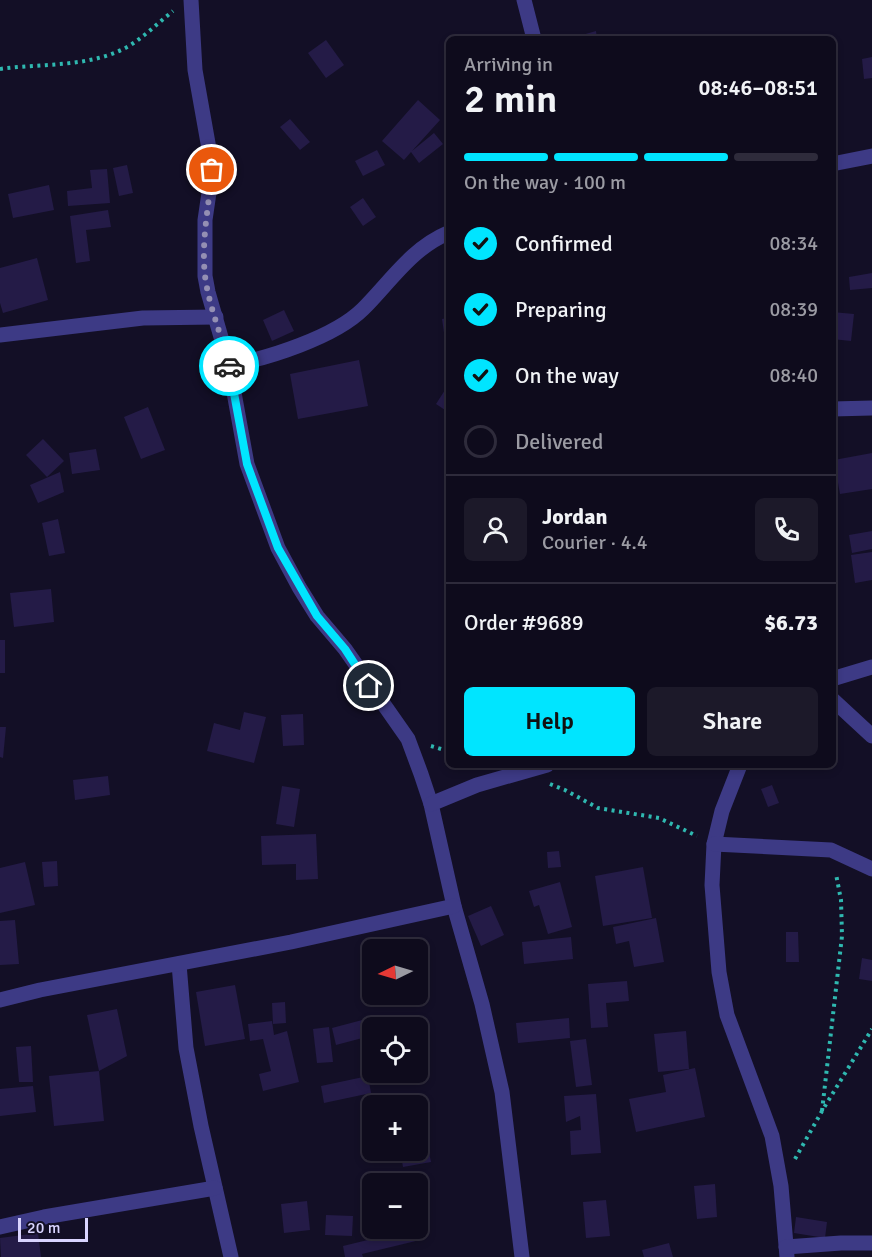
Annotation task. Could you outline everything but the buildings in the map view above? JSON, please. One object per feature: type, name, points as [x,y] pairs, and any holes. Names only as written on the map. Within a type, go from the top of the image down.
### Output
[{"type":"street","points":[[524,0],[533,36]]},
{"type":"street","points":[[185,3],[211,160],[211,179],[205,220],[204,262],[208,292],[229,365],[247,464],[278,548],[317,616],[345,649],[408,739],[431,804],[454,906],[483,1004],[502,1092],[522,1257]]},
{"type":"street","points":[[836,164],[872,156]]},
{"type":"street","points":[[229,365],[255,361],[275,354],[344,323],[361,311],[418,251],[446,234]]},
{"type":"street","points":[[0,335],[143,318],[216,317]]},
{"type":"street","points":[[836,409],[872,408]]},
{"type":"street","points":[[836,678],[872,667]]},
{"type":"street","points":[[836,703],[872,736]]},
{"type":"street","points":[[431,804],[477,785],[536,768]]},
{"type":"street","points":[[739,768],[722,812],[714,844],[712,885],[719,972],[725,1005],[738,1048],[755,1086],[772,1136],[781,1186],[787,1252],[841,1243],[872,1243]]},
{"type":"street","points":[[714,844],[831,850],[872,869]]},
{"type":"street","points":[[0,1000],[40,990],[314,937],[454,906]]},
{"type":"street","points":[[179,964],[186,1048],[231,1257]]},
{"type":"street","points":[[0,1227],[44,1217],[216,1188]]},
{"type":"path","points":[[0,69],[70,64],[110,55],[144,35],[185,3]]},
{"type":"path","points":[[547,783],[566,790],[598,808],[659,819],[714,844]]},
{"type":"path","points":[[822,1111],[842,936],[841,900],[831,850]]},
{"type":"path","points":[[781,1186],[822,1111],[872,1029]]},
{"type":"way so far","points":[[212,170],[205,220],[205,276],[229,366]]},
{"type":"route","points":[[229,366],[247,464],[278,548],[317,616],[345,649],[369,686]]}]
